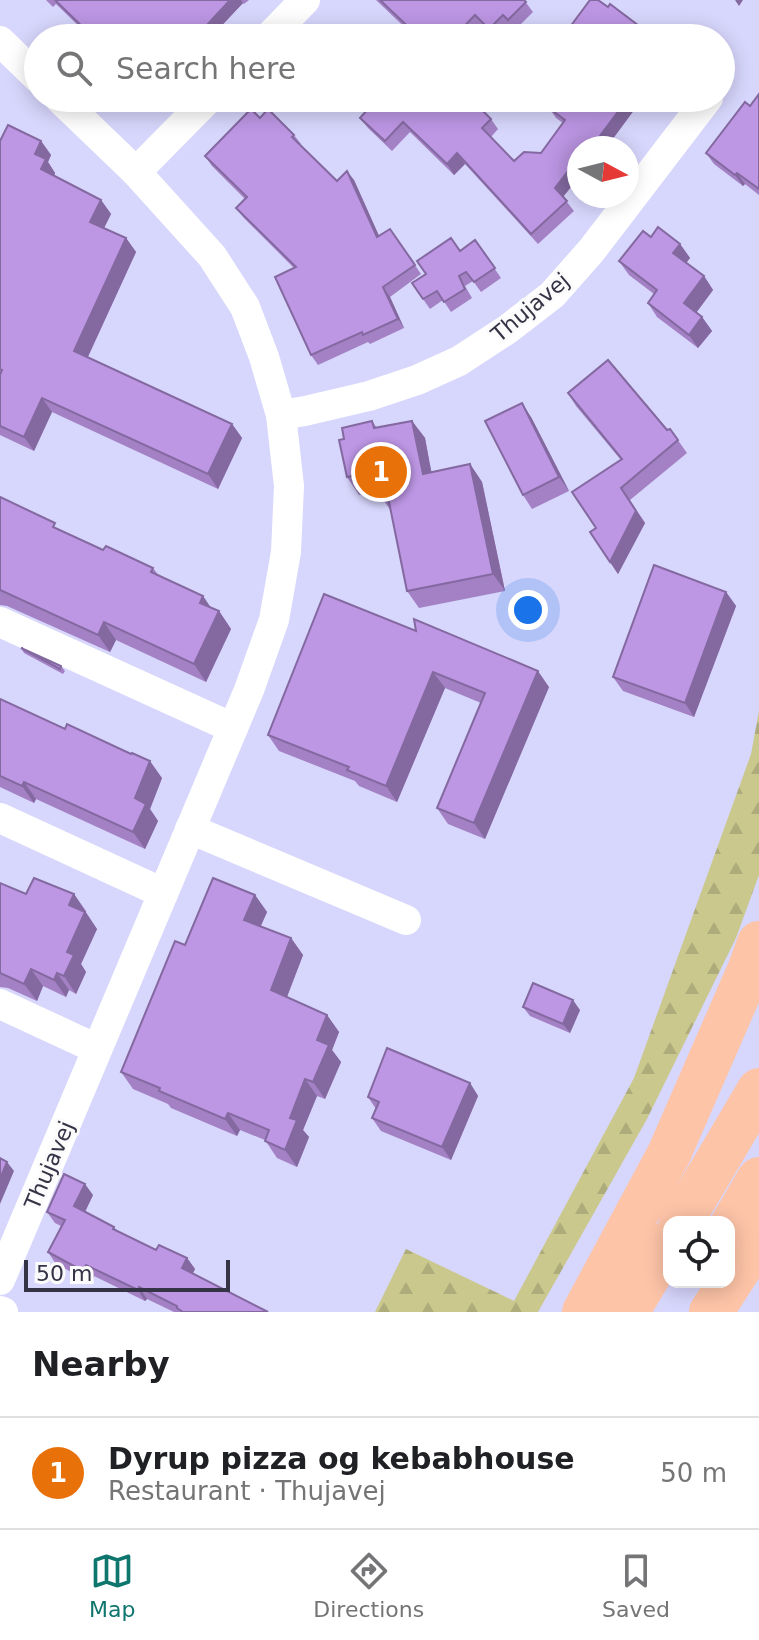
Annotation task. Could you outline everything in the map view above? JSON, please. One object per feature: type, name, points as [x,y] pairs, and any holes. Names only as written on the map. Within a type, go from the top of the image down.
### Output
[{"type":"highway","points":[[584,1312],[669,1154],[759,943]]},
{"type":"highway","points":[[685,1216],[759,1090]]},
{"type":"highway","points":[[735,1220],[759,1179]]},
{"type":"highway","points":[[711,1312],[759,1238]]},
{"type":"highway","points":[[627,1312],[663,1252]]},
{"type":"highway","points":[[681,1312],[695,1288]]},
{"type":"street","points":[[282,24],[305,0]]},
{"type":"street","points":[[0,41],[24,64]]},
{"type":"street","name":"Thujavej","points":[[0,1280],[249,690],[274,620],[286,552],[289,486],[281,415],[245,307],[212,256],[178,216],[74,112]]},
{"type":"street","points":[[136,172],[195,112]]},
{"type":"street","name":"Thujavej","points":[[281,415],[369,396],[417,380],[459,361],[508,329],[552,295],[591,251],[697,112]]},
{"type":"street","points":[[0,622],[233,728]]},
{"type":"street","points":[[0,818],[163,893]]},
{"type":"street","points":[[190,829],[406,920]]},
{"type":"street","points":[[0,1004],[97,1049]]},
{"type":"green space","points":[[759,711],[759,875],[736,938],[647,1119],[538,1312],[375,1312],[406,1249],[514,1301],[634,1078],[751,754]]},
{"type":"building","points":[[55,0],[230,0],[208,24],[80,24]]},
{"type":"building","points":[[380,0],[526,2],[508,20],[503,15],[494,24],[484,24],[475,15],[466,24],[405,24]]},
{"type":"building","points":[[590,0],[598,0],[608,7],[610,4],[636,24],[572,24]]},
{"type":"building","points":[[759,94],[759,189],[706,153],[745,102],[750,106]]},
{"type":"building","points":[[248,112],[254,112],[260,118],[265,112],[271,112],[337,181],[347,171],[377,237],[390,229],[415,265],[383,287],[398,319],[311,355],[275,277],[296,267],[236,208],[247,197],[205,156]]},
{"type":"building","points":[[365,112],[484,112],[491,119],[482,128],[514,161],[524,152],[541,153],[565,120],[554,112],[618,112],[600,136],[567,136],[567,172],[555,188],[567,201],[531,234],[457,153],[447,164],[403,122],[385,141],[360,118]]},
{"type":"building","points":[[8,125],[41,141],[35,154],[46,159],[41,169],[101,200],[90,222],[126,238],[74,351],[232,424],[208,474],[42,398],[24,437],[0,426],[0,141]]},
{"type":"building","points":[[658,227],[680,244],[673,253],[704,276],[684,303],[702,317],[689,335],[648,303],[657,290],[619,261],[643,231],[651,237]]},
{"type":"building","points":[[451,238],[460,251],[475,240],[495,268],[474,282],[466,272],[459,276],[465,289],[444,302],[437,291],[423,299],[412,283],[426,274],[417,261]]},
{"type":"building","points":[[608,360],[678,440],[621,488],[636,511],[610,562],[590,532],[596,528],[572,492],[622,459],[568,393]]},
{"type":"building","points":[[522,403],[559,477],[523,495],[485,421]]},
{"type":"building","points":[[372,421],[374,428],[412,421],[423,474],[470,464],[493,574],[407,591],[388,497],[382,498],[377,471],[347,477],[339,440],[344,439],[342,428]]},
{"type":"building","points":[[0,497],[55,523],[53,527],[103,550],[106,546],[153,568],[151,572],[203,596],[200,603],[219,611],[194,664],[104,622],[98,635],[0,590]]},
{"type":"building","points":[[654,565],[726,592],[685,703],[613,677]]},
{"type":"building","points":[[324,594],[416,631],[414,619],[538,671],[474,823],[437,808],[485,693],[433,672],[386,786],[347,770],[349,767],[268,735]]},
{"type":"building","points":[[21,648],[61,666],[60,669]]},
{"type":"building","points":[[0,699],[65,729],[67,724],[150,761],[135,798],[146,804],[133,832],[24,782],[22,786],[0,776]]},
{"type":"building","points":[[34,878],[74,894],[69,905],[85,912],[67,952],[74,955],[64,976],[57,973],[54,980],[31,969],[24,984],[0,973],[0,883],[26,894]]},
{"type":"building","points":[[213,878],[255,895],[244,920],[291,938],[271,990],[327,1015],[317,1040],[329,1045],[313,1082],[305,1079],[290,1118],[297,1120],[285,1150],[265,1141],[269,1130],[228,1113],[225,1119],[121,1072],[175,941],[185,945]]},
{"type":"building","points":[[533,983],[573,1000],[563,1024],[523,1007]]},
{"type":"building","points":[[387,1048],[470,1083],[442,1147],[372,1118],[379,1102],[368,1097]]},
{"type":"building","points":[[0,1158],[7,1162],[0,1179]]},
{"type":"building","points":[[64,1174],[85,1184],[74,1206],[156,1250],[159,1245],[187,1258],[182,1268],[268,1312],[183,1312],[139,1287],[138,1290],[86,1265],[83,1271],[48,1252],[65,1220],[47,1212]]},
{"type":"place","name":"Dyrup pizza og kebabhouse","points":[[381,472]]}]
